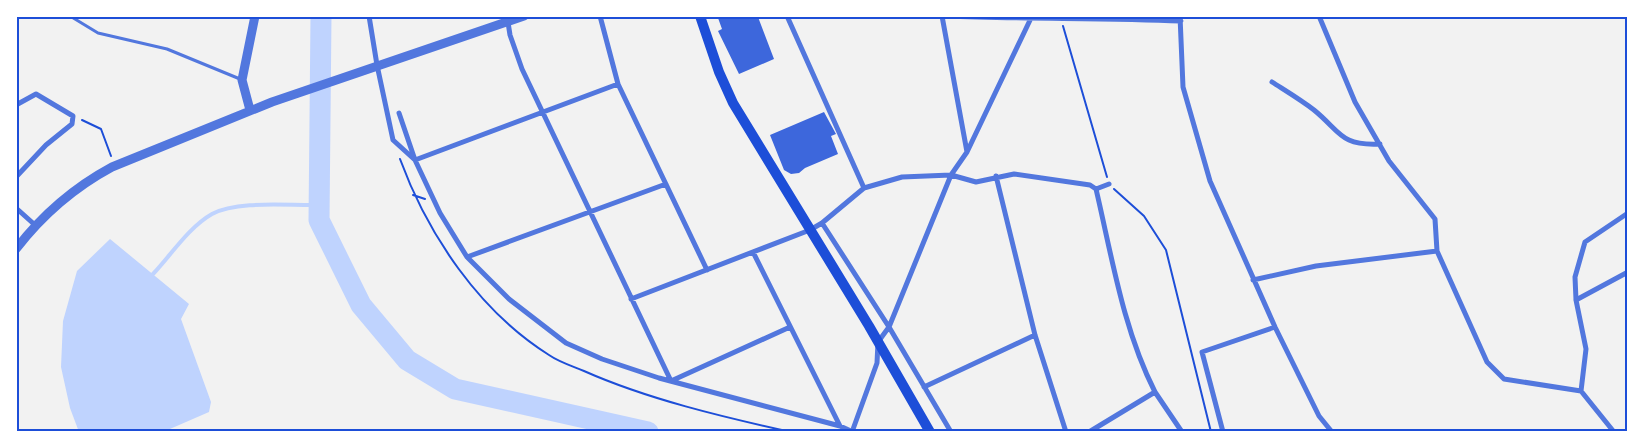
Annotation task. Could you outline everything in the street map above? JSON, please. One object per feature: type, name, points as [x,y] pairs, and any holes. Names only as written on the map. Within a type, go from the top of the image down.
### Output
[{"type":"main road","points":[[700,16],[719,72],[733,103],[878,342],[930,432]]},
{"type":"street","points":[[250,110],[242,80],[255,16]]},
{"type":"street","points":[[369,16],[377,65],[394,140],[414,160]]},
{"type":"street","points":[[16,249],[35,225],[71,192],[112,167],[250,110],[508,19],[524,16]]},
{"type":"street","points":[[600,16],[618,84],[707,270]]},
{"type":"street","points":[[787,16],[864,188]]},
{"type":"street","points":[[942,16],[967,152]]},
{"type":"street","points":[[946,16],[1180,18],[1184,88],[1210,181],[1275,327],[1319,416],[1332,432]]},
{"type":"street","points":[[1320,16],[1355,102],[1389,161],[1435,219],[1436,251],[1487,362],[1504,379],[1582,391],[1614,432]]},
{"type":"street","points":[[399,113],[414,160],[440,213],[467,257],[508,300],[566,344],[602,359],[670,381],[840,426],[852,432],[877,362],[878,342],[888,327],[951,175],[967,152],[1031,18]]},
{"type":"street","points":[[508,19],[522,69],[670,381]]},
{"type":"street","points":[[1272,82],[1315,111],[1342,138],[1364,145],[1380,144]]},
{"type":"street","points":[[414,160],[618,84]]},
{"type":"street","points":[[16,105],[36,94],[73,116],[72,124],[46,144],[16,177]]},
{"type":"street","points":[[631,300],[810,230],[822,223],[864,188],[902,177],[951,175],[976,182],[996,176],[1021,175],[1090,185],[1096,189],[1122,298],[1144,370],[1155,392],[1182,432]]},
{"type":"street","points":[[996,176],[1035,335],[1066,432]]},
{"type":"street","points":[[467,257],[666,184]]},
{"type":"street","points":[[1096,189],[1108,184]]},
{"type":"street","points":[[16,208],[35,225]]},
{"type":"street","points":[[1582,391],[1586,349],[1576,300],[1575,277],[1585,242],[1628,213]]},
{"type":"street","points":[[822,223],[888,327],[951,432]]},
{"type":"street","points":[[1253,280],[1316,266],[1436,251]]},
{"type":"street","points":[[753,252],[840,426]]},
{"type":"street","points":[[1576,300],[1628,272]]},
{"type":"street","points":[[670,381],[790,327]]},
{"type":"street","points":[[1223,432],[1202,352],[1275,327]]},
{"type":"street","points":[[924,387],[1035,335]]},
{"type":"street","points":[[1089,432],[1155,392]]},
{"type":"lane","points":[[70,16],[98,34],[167,49],[242,80]]},
{"type":"path","points":[[1061,17],[1108,184],[1144,216],[1166,250],[1211,432]]},
{"type":"path","points":[[73,116],[101,129],[111,156]]},
{"type":"path","points":[[400,158],[413,194],[455,265],[498,315],[550,356],[613,384],[791,432]]},
{"type":"water","points":[[110,239],[189,304],[181,319],[211,402],[209,412],[163,432],[79,432],[70,408],[61,367],[63,321],[77,271]]},
{"type":"building","points":[[721,16],[758,17],[774,59],[739,74],[718,31],[722,29],[718,18]]},
{"type":"building","points":[[824,112],[836,134],[831,136],[838,154],[805,168],[799,173],[791,174],[784,170],[770,135]]},
{"type":"waterway","points":[[321,16],[319,220],[361,305],[407,360],[455,389],[648,432]]},
{"type":"waterway","points":[[153,274],[188,234],[212,214],[250,205],[319,205]]}]
